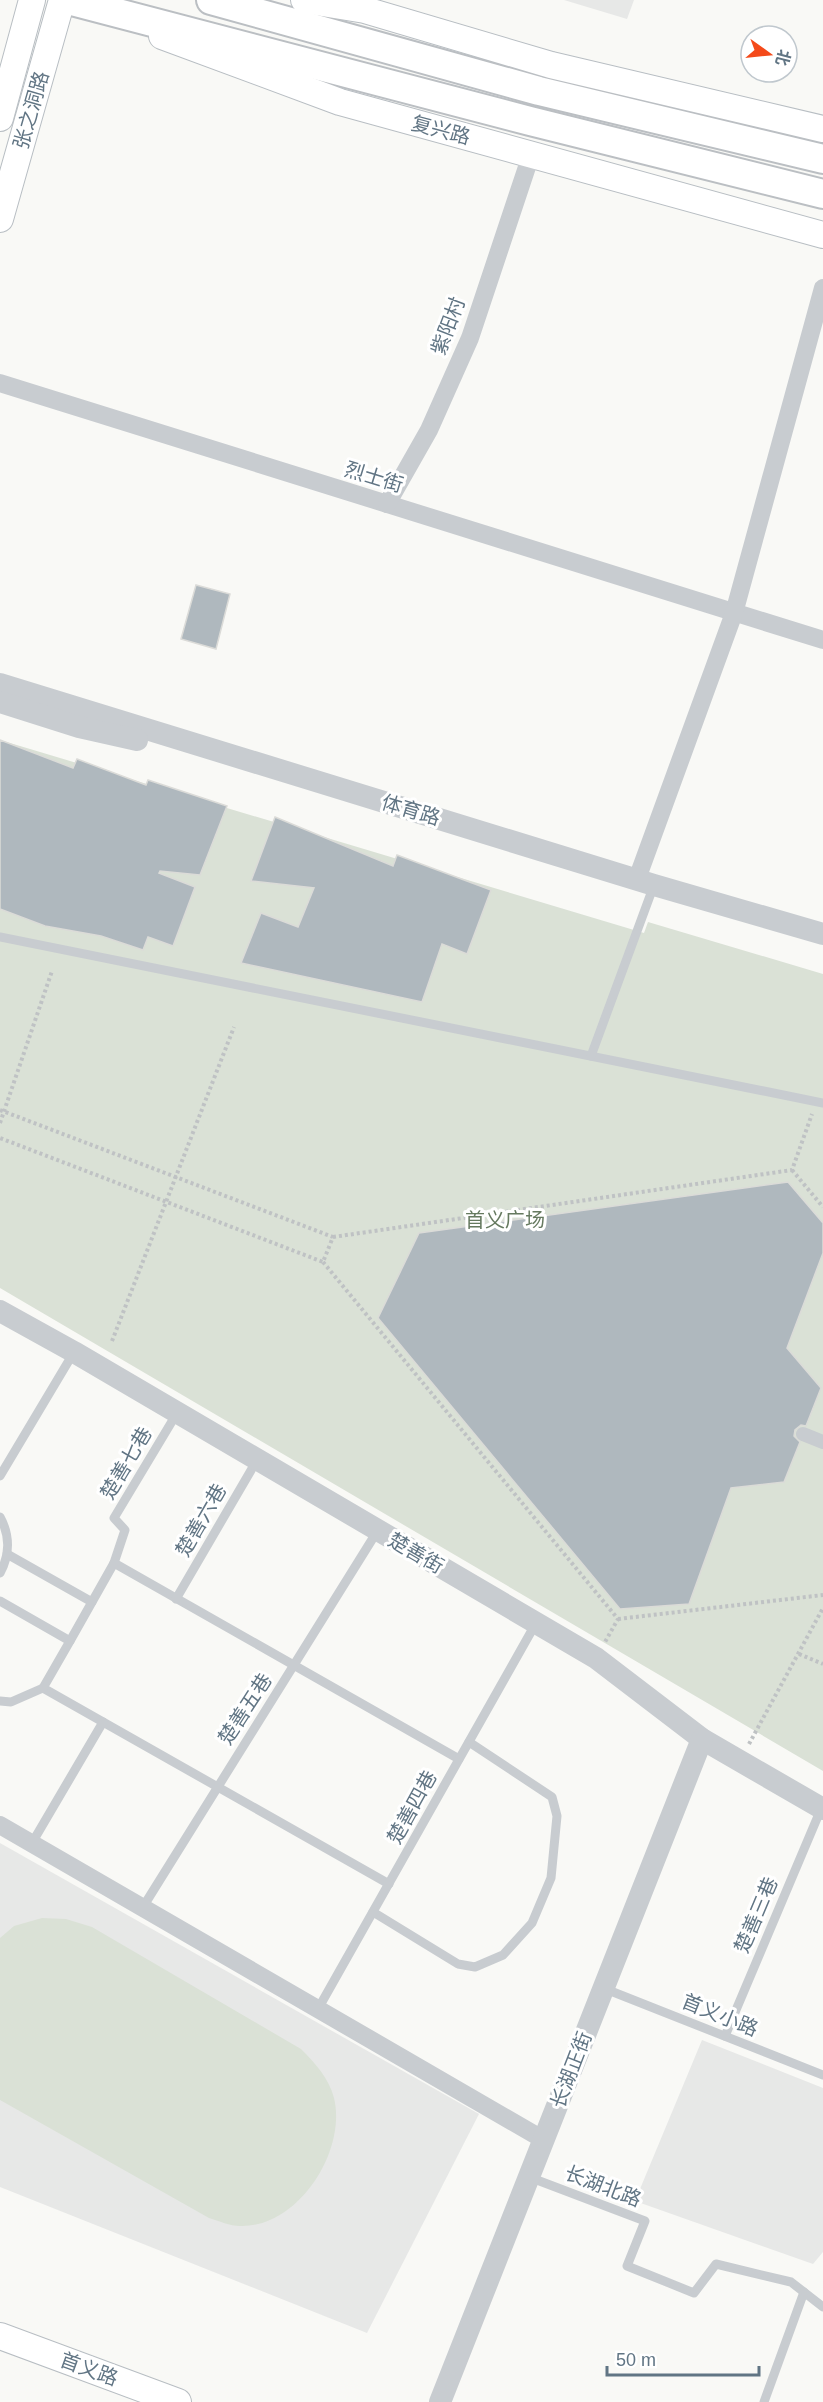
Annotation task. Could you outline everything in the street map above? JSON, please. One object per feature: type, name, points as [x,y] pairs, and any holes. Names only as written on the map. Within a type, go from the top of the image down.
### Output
[{"type":"main road","name":"张之洞路","points":[[0,118],[33,0]]},
{"type":"main road","name":"张之洞路","points":[[0,219],[66,0]]},
{"type":"main road","name":"复兴路","points":[[66,0],[340,102],[823,235]]},
{"type":"main road","points":[[66,0],[519,118],[823,194]]},
{"type":"main road","points":[[211,0],[539,91],[823,159]]},
{"type":"main road","points":[[304,0],[365,10],[551,65],[823,129]]},
{"type":"main road","name":"首义路","points":[[0,2336],[178,2402]]},
{"type":"street","name":"紫阳村","points":[[387,504],[429,430],[470,338],[531,155]]},
{"type":"street","points":[[646,887],[734,613],[823,288]]},
{"type":"street","name":"烈士街","points":[[0,383],[823,640]]},
{"type":"street","name":"体育路","points":[[0,684],[646,887],[823,934]]},
{"type":"street","points":[[0,702],[79,727],[132,738],[254,777],[646,887],[823,949]]},
{"type":"street","name":"楚善街","points":[[0,1311],[74,1352],[596,1658],[702,1739],[822,1809]]},
{"type":"street","points":[[803,1434],[823,1442]]},
{"type":"street","name":"长湖正街","points":[[440,2402],[702,1739]]},
{"type":"street","points":[[0,1824],[544,2140]]},
{"type":"lane","points":[[591,1056],[646,887]]},
{"type":"lane","points":[[0,937],[819,1102]]},
{"type":"lane","points":[[0,1476],[74,1352]]},
{"type":"lane","name":"楚善七巷","points":[[114,1563],[125,1530],[114,1518],[177,1413]]},
{"type":"lane","name":"楚善六巷","points":[[176,1599],[257,1460]]},
{"type":"lane","points":[[0,1517],[7,1534],[7,1554],[0,1573]]},
{"type":"lane","name":"楚善五巷","points":[[143,1908],[378,1530]]},
{"type":"lane","points":[[7,1554],[92,1602]]},
{"type":"lane","points":[[0,1701],[11,1702],[44,1688],[114,1563],[459,1759]]},
{"type":"lane","points":[[0,1601],[70,1641]]},
{"type":"lane","name":"楚善四巷","points":[[318,2009],[536,1623]]},
{"type":"lane","points":[[44,1688],[389,1884]]},
{"type":"lane","points":[[32,1843],[103,1722]]},
{"type":"lane","points":[[373,1912],[458,1964],[475,1967],[503,1955],[532,1923],[551,1878],[557,1816],[552,1797],[469,1742]]},
{"type":"lane","name":"楚善三巷","points":[[725,2036],[822,1809]]},
{"type":"lane","name":"首义小路","points":[[603,1988],[823,2075]]},
{"type":"lane","name":"长湖北路","points":[[529,2177],[645,2221],[627,2266],[694,2293],[716,2264],[791,2282],[823,2307]]},
{"type":"lane","points":[[764,2402],[804,2292]]},
{"type":"path","points":[[0,1123],[2,1111],[52,971]]},
{"type":"path","points":[[112,1341],[234,1027]]},
{"type":"path","points":[[792,1170],[819,1102]]},
{"type":"path","points":[[2,1111],[333,1237],[792,1170]]},
{"type":"path","points":[[0,1137],[322,1262],[618,1619]]},
{"type":"path","points":[[792,1170],[823,1207]]},
{"type":"path","points":[[322,1262],[333,1237]]},
{"type":"path","points":[[618,1619],[823,1595]]},
{"type":"path","points":[[740,1761],[823,1608]]},
{"type":"path","points":[[596,1658],[618,1619]]},
{"type":"path","points":[[799,1654],[823,1664]]},
{"type":"shaded area","points":[[564,0],[634,0],[627,19]]},
{"type":"shaded area","points":[[0,1843],[479,2114],[367,2333],[0,2187]]},
{"type":"shaded area","points":[[702,2040],[823,2088],[823,2252],[813,2264],[635,2201]]},
{"type":"green space","name":"首义广场","points":[[0,740],[644,933],[648,922],[823,974],[823,1771],[0,1288]]},
{"type":"green space","points":[[42,1918],[66,1919],[92,1927],[301,2049],[321,2071],[332,2091],[336,2119],[333,2141],[325,2162],[314,2183],[299,2200],[281,2214],[261,2223],[236,2226],[209,2218],[0,2100],[0,1938],[14,1926]]},
{"type":"building","points":[[196,585],[230,594],[216,649],[181,639]]},
{"type":"building","points":[[0,740],[73,768],[77,759],[146,785],[148,780],[227,806],[200,875],[160,871],[159,873],[195,887],[173,946],[148,937],[143,950],[101,936],[45,926],[0,909]]},
{"type":"building","points":[[275,817],[393,866],[397,855],[491,890],[467,954],[442,944],[422,1002],[241,963],[261,913],[298,927],[314,888],[251,881]]},
{"type":"building","points":[[788,1182],[823,1223],[823,1253],[787,1348],[821,1388],[806,1426],[801,1425],[795,1430],[794,1436],[800,1442],[784,1482],[731,1488],[689,1604],[620,1609],[378,1318],[419,1233]]}]
